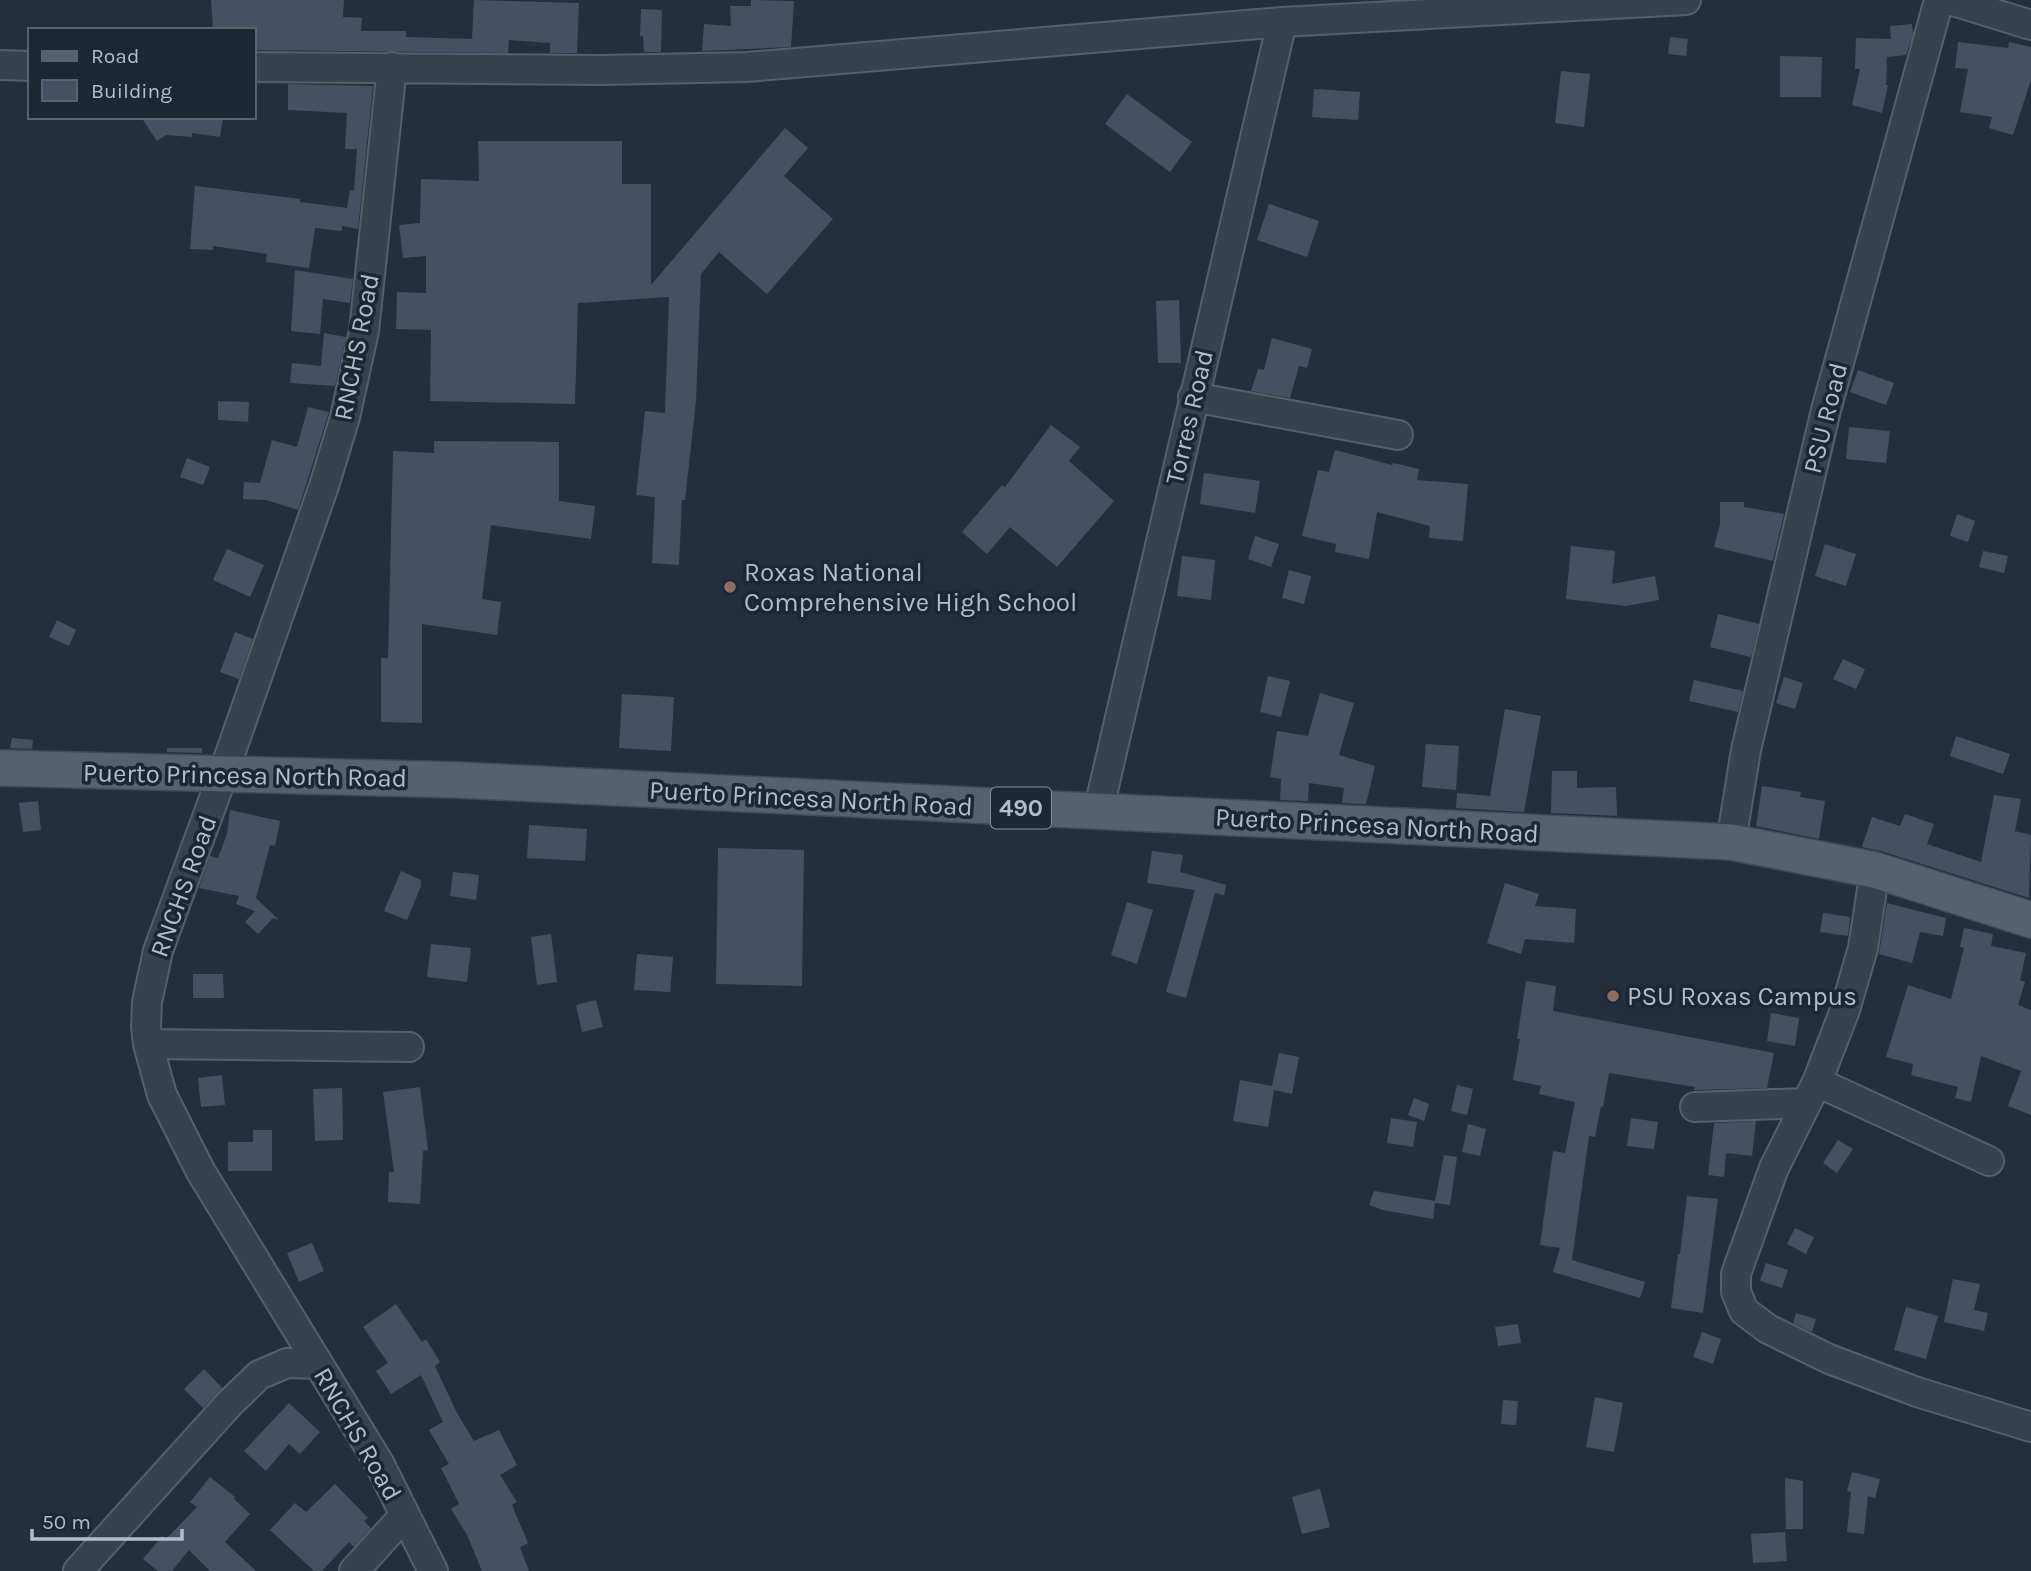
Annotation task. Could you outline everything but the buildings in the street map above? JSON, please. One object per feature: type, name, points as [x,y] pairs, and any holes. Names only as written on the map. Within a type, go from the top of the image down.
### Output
[{"type":"main road","name":"Puerto Princesa North Road","points":[[0,768],[458,780],[1731,842],[1875,870],[2031,920]]},
{"type":"street","points":[[256,67],[601,70],[747,67],[1282,22],[1686,0]]},
{"type":"street","name":"PSU Road","points":[[1731,842],[1746,750],[1826,410],[1939,0]]},
{"type":"street","points":[[1950,0],[2031,25]]},
{"type":"street","name":"Torres Road","points":[[1098,812],[1282,22]]},
{"type":"street","points":[[0,65],[28,66]]},
{"type":"street","name":"RNCHS Road","points":[[392,68],[364,331],[345,417],[324,486],[158,951],[147,1002],[148,1044],[162,1095],[201,1172],[379,1463],[433,1571]]},
{"type":"street","points":[[1193,397],[1398,435]]},
{"type":"street","points":[[1875,870],[1863,948],[1845,1010],[1774,1168],[1735,1273],[1736,1292],[1744,1311],[1768,1329],[1829,1359],[1917,1392],[2031,1427]]},
{"type":"street","points":[[148,1044],[409,1047]]},
{"type":"street","points":[[1695,1107],[1810,1092],[1989,1161]]},
{"type":"street","points":[[78,1571],[229,1404],[260,1375],[287,1363],[317,1364]]},
{"type":"street","points":[[354,1571],[404,1516]]},
{"type":"place","name":"Roxas National Comprehensive High School","points":[[730,587]]},
{"type":"place","name":"PSU Roxas Campus","points":[[1613,996]]}]
